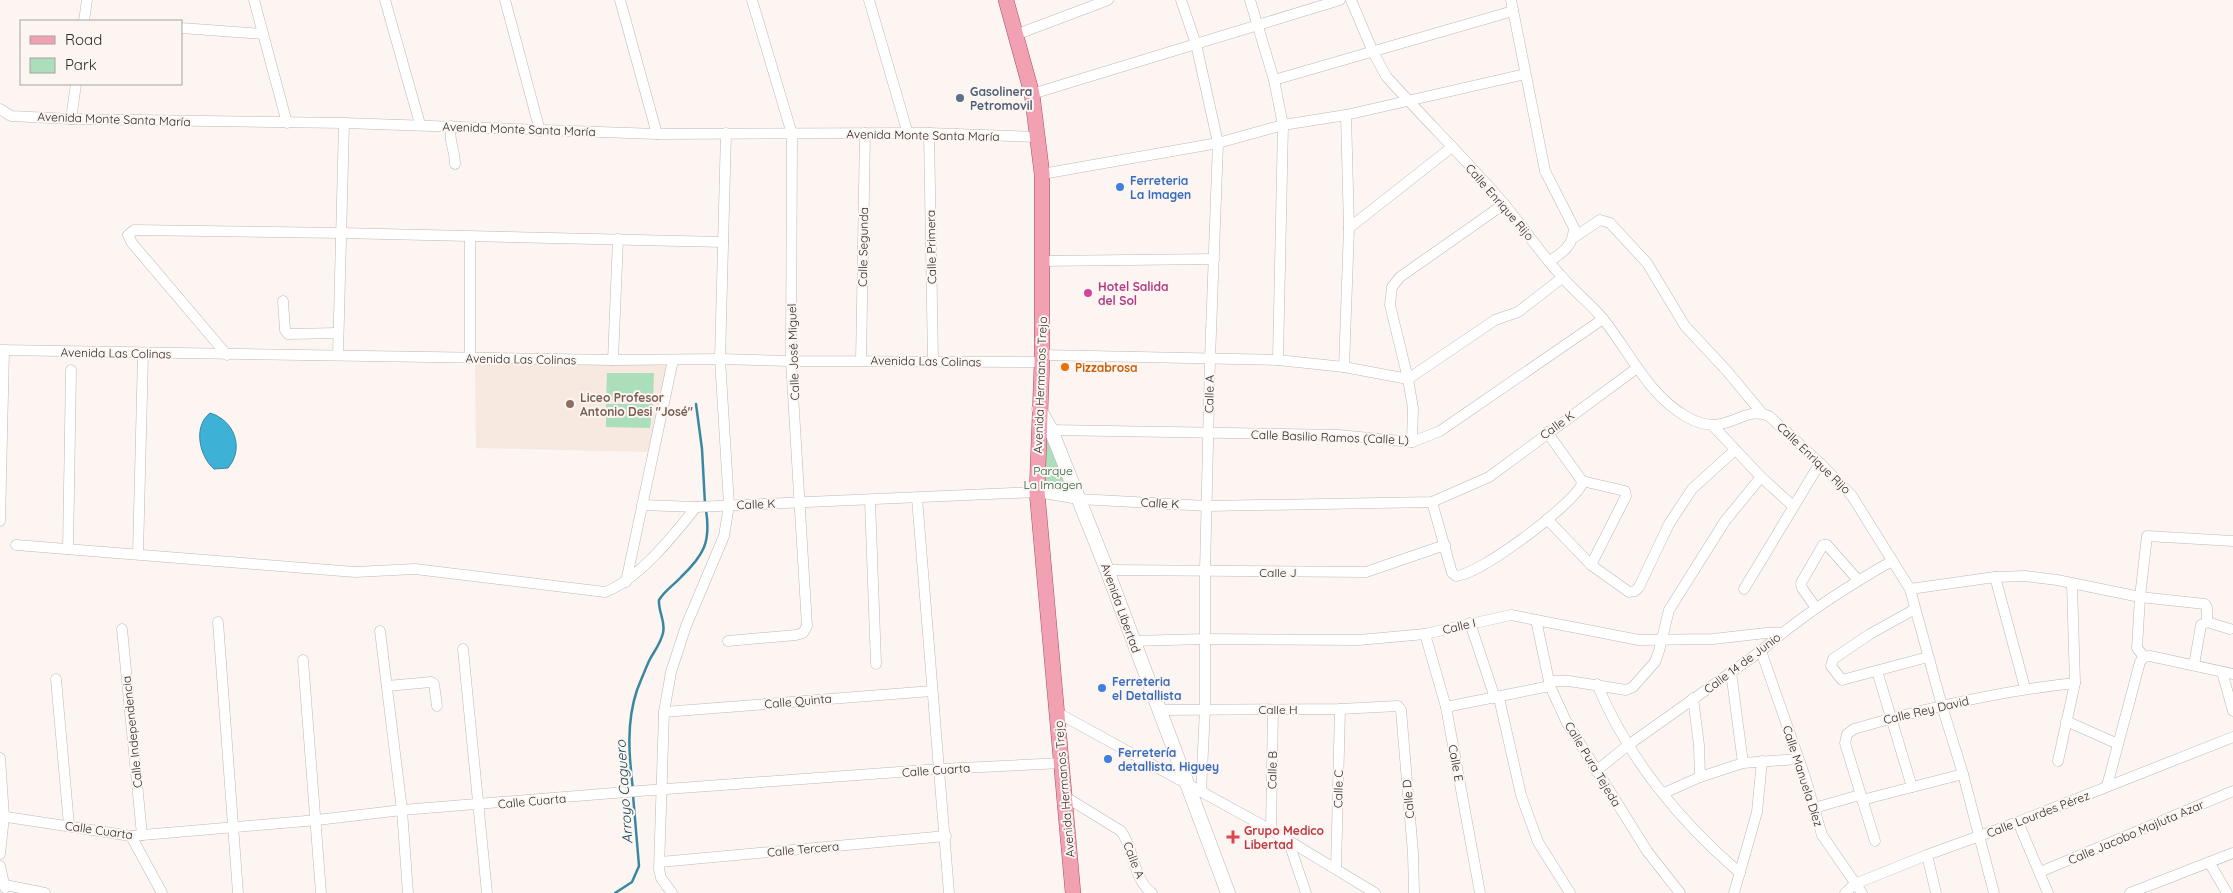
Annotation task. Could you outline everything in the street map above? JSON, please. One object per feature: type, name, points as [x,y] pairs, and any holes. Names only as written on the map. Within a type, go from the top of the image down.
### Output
[{"type":"main road","name":"Avenida Hermanos Trejo","points":[[1008,1],[1015,35],[1032,94],[1039,137],[1042,174],[1042,359],[1037,492],[1073,893]]},
{"type":"street","points":[[84,20],[87,0]]},
{"type":"street","points":[[254,0],[287,123]]},
{"type":"street","points":[[386,0],[420,124]]},
{"type":"street","points":[[505,0],[540,131]]},
{"type":"street","points":[[620,0],[656,134]]},
{"type":"street","name":"Calle José Miguel","points":[[728,641],[796,635],[803,633],[807,626],[791,361],[792,134],[752,0]]},
{"type":"street","points":[[869,0],[908,134]]},
{"type":"street","points":[[1015,35],[1108,0]]},
{"type":"street","name":"Calle A","points":[[1181,0],[1196,44],[1218,143],[1208,433],[1205,709],[1201,792]]},
{"type":"street","points":[[1250,0],[1274,80],[1283,125],[1278,360]]},
{"type":"street","points":[[1032,94],[1340,0]]},
{"type":"street","name":"Calle Enrique Rijo","points":[[1351,0],[1373,52],[1386,76],[1504,204],[1562,278],[1603,319],[1637,368],[1662,398],[1686,417],[1704,426],[1714,427]]},
{"type":"street","points":[[1511,0],[1545,171],[1574,228],[1573,238],[1566,250],[1550,261]]},
{"type":"street","points":[[1274,80],[1513,11]]},
{"type":"street","points":[[182,28],[263,34]]},
{"type":"street","points":[[1042,174],[1218,143],[1283,125],[1346,115],[1525,74]]},
{"type":"street","points":[[71,119],[76,85]]},
{"type":"street","name":"Avenida Monte Santa María","points":[[0,109],[11,116],[71,119],[287,123],[344,122],[656,134],[929,133],[1039,137]]},
{"type":"street","points":[[1344,366],[1349,228],[1346,115]]},
{"type":"street","points":[[338,355],[344,122]]},
{"type":"street","points":[[451,126],[449,137],[455,155],[455,164]]},
{"type":"street","points":[[672,893],[661,878],[660,862],[664,712],[680,644],[724,536],[729,505],[720,359],[726,133]]},
{"type":"street","name":"Calle Segunda","points":[[861,361],[865,133]]},
{"type":"street","name":"Calle Primera","points":[[929,133],[933,361]]},
{"type":"street","points":[[1349,228],[1452,147]]},
{"type":"street","points":[[1412,442],[1413,408],[1390,305],[1392,287],[1400,277],[1504,204]]},
{"type":"street","name":"Calle Enrique Rijo","points":[[1573,238],[1600,220],[1610,223],[1647,263],[1685,326],[1727,371],[1761,412],[1769,416],[1820,463],[1852,496],[1910,589],[1963,774],[1994,893]]},
{"type":"street","points":[[227,355],[132,243],[128,235],[134,230],[723,242]]},
{"type":"street","points":[[470,237],[470,358]]},
{"type":"street","points":[[613,360],[618,239]]},
{"type":"street","points":[[1042,261],[1214,260]]},
{"type":"street","points":[[1408,379],[1495,320],[1518,312],[1562,278]]},
{"type":"street","points":[[283,301],[285,330],[288,334],[338,333]]},
{"type":"street","name":"Calle Basilio Ramos (Calle L)","points":[[1051,430],[1338,435],[1412,442],[1440,431],[1603,319]]},
{"type":"street","points":[[0,521],[2,350]]},
{"type":"street","name":"Avenida Las Colinas","points":[[2,350],[143,354],[613,360],[1278,360],[1344,366],[1408,379]]},
{"type":"street","points":[[138,554],[143,354]]},
{"type":"street","points":[[626,582],[673,360]]},
{"type":"street","name":"Calle K","points":[[642,505],[699,507],[1037,492],[1079,499],[1207,506],[1432,502],[1489,477],[1547,432],[1637,368]]},
{"type":"street","points":[[68,549],[71,370]]},
{"type":"street","name":"Avenida Libertad","points":[[1039,409],[1051,430],[1107,570],[1228,893]]},
{"type":"street","points":[[1761,412],[1714,427],[1734,450],[1793,506]]},
{"type":"street","points":[[1547,432],[1582,481],[1619,488],[1625,491],[1626,496],[1591,565]]},
{"type":"street","points":[[1547,519],[1591,565],[1629,592],[1635,591],[1639,587],[1669,524],[1692,489],[1734,450]]},
{"type":"street","points":[[1744,589],[1820,463]]},
{"type":"street","points":[[1446,707],[1497,698],[1569,680],[1629,689],[1654,662],[1662,640],[1669,610],[1696,566],[1725,521],[1761,477]]},
{"type":"street","points":[[1432,502],[1452,573],[1456,576],[1461,576],[1503,553],[1547,519],[1579,490],[1582,481]]},
{"type":"street","points":[[917,498],[950,893]]},
{"type":"street","points":[[870,500],[876,664]]},
{"type":"street","points":[[16,545],[355,572],[415,570],[605,592],[626,582],[639,571],[699,507]]},
{"type":"street","points":[[2233,541],[2148,536],[2140,597],[2137,648],[2144,656],[2233,674]]},
{"type":"street","name":"Calle J","points":[[1107,570],[1366,572],[1445,545]]},
{"type":"street","points":[[1816,608],[1802,588],[1801,583],[1823,545],[1827,545],[1858,580]]},
{"type":"street","name":"Calle 14 de Junio","points":[[1596,771],[1693,698],[1761,651],[1781,633],[1816,608],[1858,580],[1892,561]]},
{"type":"street","points":[[1910,589],[2025,576],[2140,597],[2205,604],[2208,608],[2207,622]]},
{"type":"street","points":[[1995,578],[2025,688]]},
{"type":"street","points":[[2058,761],[2075,683],[2072,584]]},
{"type":"street","points":[[1915,609],[1870,634],[1831,662],[1835,672],[1842,680],[1928,657]]},
{"type":"street","name":"Calle I","points":[[1133,641],[1206,639],[1359,640],[1425,634],[1510,615],[1639,640],[1713,639],[1781,633]]},
{"type":"street","name":"Calle Pura Tejeda","points":[[1536,620],[1550,684],[1566,721],[1647,851],[1680,893]]},
{"type":"street","points":[[218,622],[238,893]]},
{"type":"street","points":[[2194,665],[2201,625],[2207,622],[2230,629]]},
{"type":"street","points":[[1470,624],[1497,698],[1521,795],[1538,842],[1570,893]]},
{"type":"street","name":"Calle Independencia","points":[[122,629],[142,835]]},
{"type":"street","points":[[380,631],[402,810],[408,893]]},
{"type":"street","name":"Calle E","points":[[1425,634],[1446,707],[1480,893]]},
{"type":"street","points":[[463,649],[487,893]]},
{"type":"street","name":"Calle Manuela Díez","points":[[1761,651],[1822,835],[1862,893]]},
{"type":"street","points":[[2107,786],[2140,662],[2144,656]]},
{"type":"street","points":[[303,660],[317,820],[321,893]]},
{"type":"street","points":[[1877,671],[1912,787]]},
{"type":"street","points":[[1731,672],[1743,763]]},
{"type":"street","points":[[2222,672],[2233,711]]},
{"type":"street","points":[[56,678],[68,825]]},
{"type":"street","points":[[387,686],[431,682],[434,684],[437,706]]},
{"type":"street","name":"Calle Rey David","points":[[1861,797],[1845,743],[1848,734],[1854,729],[1891,718],[2025,688],[2075,683]]},
{"type":"street","points":[[1597,684],[1608,711],[1627,746],[1693,829],[1740,873]]},
{"type":"street","name":"Calle Quinta","points":[[664,712],[932,691]]},
{"type":"street","points":[[1693,698],[1699,745],[1700,777]]},
{"type":"street","name":"Calle H","points":[[1158,710],[1340,709],[1398,706]]},
{"type":"street","name":"Calle D","points":[[1398,706],[1401,710],[1413,853],[1414,893]]},
{"type":"street","name":"Calle C","points":[[1336,869],[1340,709]]},
{"type":"street","name":"Calle B","points":[[1271,830],[1273,710]]},
{"type":"street","points":[[1058,713],[1271,830],[1375,893]]},
{"type":"street","points":[[2066,721],[2118,744]]},
{"type":"street","name":"Calle Lourdes Pérez","points":[[1845,893],[1856,884],[1927,855],[2018,822],[2233,737]]},
{"type":"street","points":[[0,758],[2,816],[0,854]]},
{"type":"street","points":[[1664,793],[1700,777],[1743,763],[1762,760],[1798,759]]},
{"type":"street","points":[[1734,893],[1757,812],[1762,760]]},
{"type":"street","name":"Calle Cuarta","points":[[2,816],[131,836],[317,820],[402,810],[639,791],[940,769],[1062,763]]},
{"type":"street","points":[[1814,808],[1963,774]]},
{"type":"street","name":"Calle Jacobo Majluta Azar","points":[[2040,872],[2233,791]]},
{"type":"street","name":"Calle A","points":[[1064,796],[1121,831],[1126,837],[1138,875],[1152,893]]},
{"type":"street","points":[[1861,797],[1875,841]]},
{"type":"street","points":[[2018,822],[2048,893]]},
{"type":"street","points":[[131,836],[162,893]]},
{"type":"street","name":"Calle Tercera","points":[[660,862],[946,836]]},
{"type":"street","points":[[1288,840],[1306,893]]},
{"type":"street","points":[[2134,892],[2233,854]]},
{"type":"street","points":[[1927,855],[1936,893]]},
{"type":"street","points":[[2209,862],[2225,892]]},
{"type":"street","points":[[0,866],[4,887],[45,893]]},
{"type":"shaded area","name":"Liceo Profesor Antonio Desi \"José\"","points":[[475,358],[673,360],[653,452],[476,448]]},
{"type":"green space","points":[[607,373],[654,373],[653,400],[606,400]]},
{"type":"green space","points":[[606,404],[653,404],[650,428],[606,427]]},
{"type":"green space","name":"Parque La Imagen","points":[[1039,409],[1079,499],[1037,492]]},
{"type":"water","points":[[210,413],[225,422],[231,428],[234,436],[236,452],[228,468],[214,469],[205,457],[202,449],[200,441],[201,425]]},
{"type":"waterway","name":"Arroyo Caguero","points":[[696,404],[702,449],[705,504]]},
{"type":"waterway","name":"Arroyo Caguero","points":[[633,790],[630,752],[631,715],[637,690],[664,629],[659,600],[700,555],[706,539],[706,510]]},
{"type":"waterway","name":"Arroyo Caguero","points":[[615,893],[632,882],[639,866],[633,795]]},
{"type":"place","name":"Gasolinera Petromovil","points":[[960,98]]},
{"type":"place","name":"Ferreteria La Imagen","points":[[1120,187]]},
{"type":"place","name":"Hotel Salida del Sol","points":[[1088,293]]},
{"type":"place","name":"Pizzabrosa","points":[[1065,367]]},
{"type":"place","name":"Liceo Profesor Antonio Desi \"José\"","points":[[570,404]]},
{"type":"place","name":"Ferreteria el Detallista","points":[[1102,688]]},
{"type":"place","name":"Ferretería detallista. Higuey","points":[[1108,759]]},
{"type":"place","name":"Grupo Medico Libertad","points":[[1233,837]]}]
